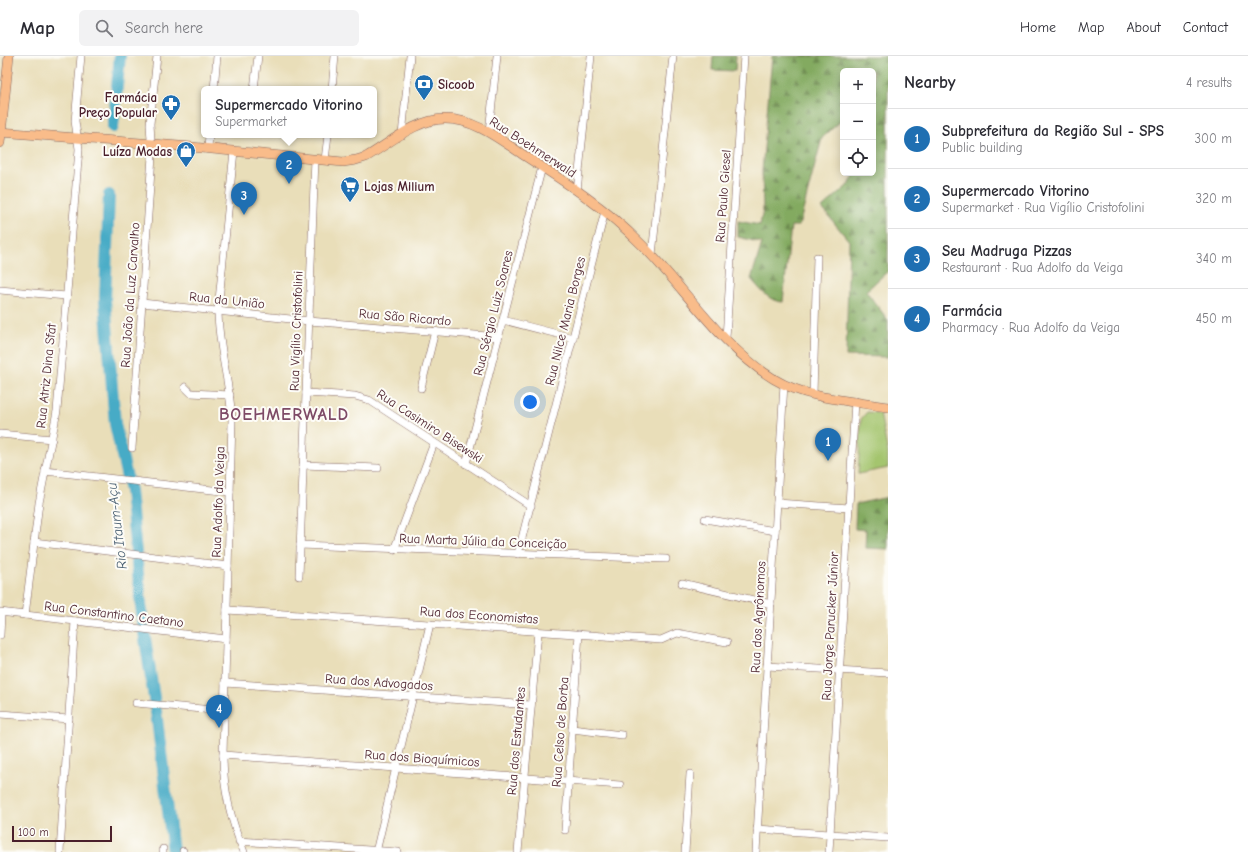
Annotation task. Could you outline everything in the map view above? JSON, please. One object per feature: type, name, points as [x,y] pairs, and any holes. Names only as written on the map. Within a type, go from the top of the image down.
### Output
[{"type":"main road","points":[[0,143],[9,56]]},
{"type":"main road","name":"Rua Boehmerwald","points":[[1,132],[208,148],[343,162],[366,157],[419,125],[444,119],[466,122],[489,132],[577,190],[605,211],[652,255],[726,338],[751,362],[784,384],[812,394],[888,406]]},
{"type":"street","name":"Rua Atriz Dina Sfat","points":[[25,615],[34,542],[56,411],[79,149],[75,121],[81,56]]},
{"type":"street","name":"Rua João da Luz Carvalho","points":[[132,448],[152,156],[150,124],[157,56]]},
{"type":"street","points":[[214,86],[217,56]]},
{"type":"street","points":[[254,86],[258,56]]},
{"type":"street","points":[[332,86],[336,56]]},
{"type":"street","points":[[402,135],[410,56]]},
{"type":"street","points":[[489,132],[497,56]]},
{"type":"street","points":[[577,190],[591,56]]},
{"type":"street","points":[[652,255],[673,56]]},
{"type":"street","name":"Rua Paulo Giesel","points":[[726,338],[744,56]]},
{"type":"street","points":[[208,148],[209,138]]},
{"type":"street","points":[[325,160],[328,138]]},
{"type":"street","name":"Rua Adolfo da Veiga","points":[[234,151],[218,310],[219,332],[230,395],[232,436],[223,755],[226,796],[244,852]]},
{"type":"street","name":"Rua Vigílio Cristofolini","points":[[299,576],[315,159]]},
{"type":"street","name":"Rua Sérgio Luiz Soares","points":[[466,464],[542,167]]},
{"type":"street","name":"Rua Nilce Maria Borges","points":[[518,554],[605,211]]},
{"type":"street","points":[[812,394],[817,257]]},
{"type":"street","points":[[0,290],[66,296]]},
{"type":"street","name":"Rua da União","points":[[142,303],[309,321]]},
{"type":"street","points":[[503,320],[573,338]]},
{"type":"street","name":"Rua São Ricardo","points":[[309,321],[499,337]]},
{"type":"street","points":[[421,388],[435,331]]},
{"type":"street","name":"Rua dos Agrônomos","points":[[756,852],[784,384]]},
{"type":"street","points":[[184,387],[191,393],[230,395]]},
{"type":"street","name":"Rua Casimiro Bisewski","points":[[306,393],[355,396],[364,398],[531,506]]},
{"type":"street","name":"Rua Jorge Parucker Júnior","points":[[829,852],[855,401]]},
{"type":"street","points":[[0,434],[52,439]]},
{"type":"street","points":[[394,550],[434,443]]},
{"type":"street","points":[[303,465],[378,468]]},
{"type":"street","points":[[45,471],[230,492]]},
{"type":"street","points":[[777,503],[849,508]]},
{"type":"street","points":[[705,519],[775,531]]},
{"type":"street","points":[[34,542],[228,566]]},
{"type":"street","name":"Rua Marta Júlia da Conceição","points":[[300,545],[394,550],[666,559]]},
{"type":"street","points":[[682,582],[771,604]]},
{"type":"street","name":"Rua dos Economistas","points":[[227,610],[661,640],[677,633],[727,642]]},
{"type":"street","points":[[0,635],[1,612]]},
{"type":"street","name":"Rua Constantino Caetano","points":[[1,612],[226,639]]},
{"type":"street","points":[[60,852],[75,621]]},
{"type":"street","points":[[376,851],[430,624]]},
{"type":"street","name":"Rua dos Estudantes","points":[[518,852],[538,632]]},
{"type":"street","name":"Rua Celso de Borba","points":[[565,830],[579,634]]},
{"type":"street","points":[[767,666],[888,673]]},
{"type":"street","name":"Rua dos Advogados","points":[[225,683],[531,705]]},
{"type":"street","points":[[136,703],[224,711]]},
{"type":"street","points":[[0,714],[68,719]]},
{"type":"street","points":[[572,729],[622,735]]},
{"type":"street","name":"Rua dos Bioquímicos","points":[[223,755],[620,785]]},
{"type":"street","points":[[685,852],[690,774]]},
{"type":"street","points":[[757,829],[888,838]]},
{"type":"street","points":[[240,841],[398,852]]},
{"type":"green space","points":[[713,56],[736,56],[735,71],[712,70]]},
{"type":"green space","points":[[772,56],[888,56],[888,271],[866,291],[888,320],[888,357],[846,356],[849,241],[822,208],[847,186],[854,176],[876,176],[876,68],[840,68],[840,122],[822,138],[799,226],[791,226],[783,302],[773,300],[761,291],[751,279],[762,243],[738,237],[738,221],[760,225],[763,210],[762,171]]},
{"type":"green space","points":[[867,412],[880,413],[888,453],[888,468],[858,474],[861,419]]},
{"type":"green space","points":[[888,497],[888,549],[865,548],[866,530],[855,529],[856,504]]},
{"type":"waterway","name":"Rio Itaum-Açu","points":[[113,127],[120,56]]},
{"type":"waterway","name":"Rio Itaum-Açu","points":[[109,195],[105,300],[115,424],[130,491],[143,625],[156,711],[173,852]]},
{"type":"place","name":"Sicoob","points":[[424,101]]},
{"type":"place","name":"Farmácia Preço Popular","points":[[171,121]]},
{"type":"place","name":"Luíza Modas","points":[[186,168]]},
{"type":"place","name":"Supermercado Vitorino","points":[[289,184]]},
{"type":"place","name":"Lojas Milium","points":[[350,203]]},
{"type":"place","name":"Seu Madruga Pizzas","points":[[244,215]]},
{"type":"place","name":"Subprefeitura da Região Sul - SPS","points":[[828,461]]},
{"type":"place","name":"Farmácia","points":[[219,728]]},
{"type":"district","name":"BOEHMERWALD","points":[[284,414]]}]
